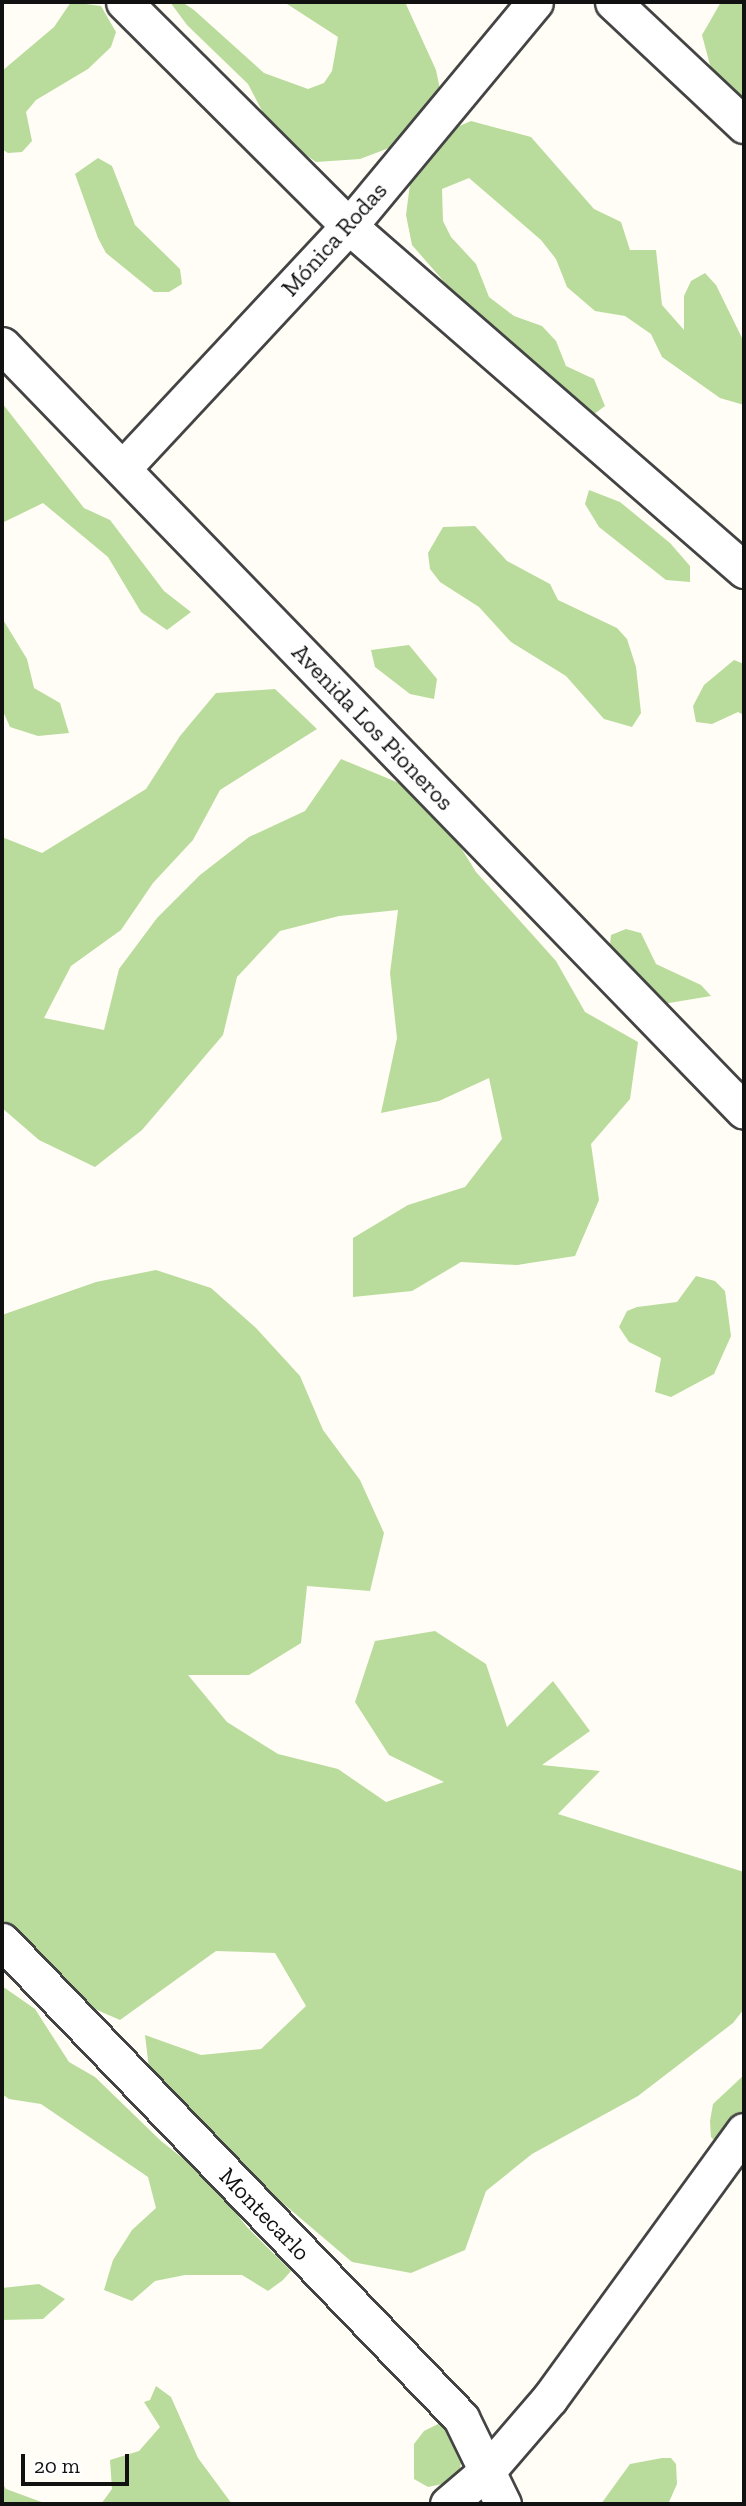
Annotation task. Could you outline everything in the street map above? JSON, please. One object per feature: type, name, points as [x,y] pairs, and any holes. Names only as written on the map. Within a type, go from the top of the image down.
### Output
[{"type":"street","points":[[124,2],[349,226],[744,570]]},
{"type":"street","name":"Mónica Rodas","points":[[122,468],[349,226],[535,2]]},
{"type":"street","points":[[613,2],[744,125]]},
{"type":"street","name":"Avenida Los Pioneros","points":[[2,345],[744,1111]]},
{"type":"street","name":"Montecarlo","points":[[2,1941],[461,2417],[503,2504]]},
{"type":"street","points":[[449,2504],[488,2470],[550,2398],[744,2131]]},
{"type":"green space","points":[[71,2],[101,6],[116,32],[111,47],[88,69],[36,100],[26,112],[32,141],[22,152],[8,153],[2,149],[2,71],[54,27]]},
{"type":"green space","points":[[170,2],[182,2],[194,10],[264,73],[308,89],[324,83],[332,71],[338,37],[284,2],[405,2],[436,70],[442,99],[405,140],[389,148],[360,159],[316,162],[273,132],[248,84],[187,25]]},
{"type":"green space","points":[[721,2],[744,2],[744,128],[710,65],[702,35]]},
{"type":"green space","points":[[471,121],[531,137],[594,209],[621,222],[630,250],[656,250],[662,305],[684,330],[684,296],[691,281],[705,273],[716,285],[744,342],[744,405],[720,398],[662,357],[651,334],[625,316],[595,311],[567,287],[556,259],[541,240],[469,178],[442,189],[443,221],[451,237],[476,264],[489,297],[514,316],[542,326],[556,341],[566,366],[594,379],[605,406],[582,423],[474,316],[412,245],[406,215],[410,184],[425,157],[443,133]]},
{"type":"green space","points":[[98,158],[112,166],[135,225],[180,269],[182,284],[169,292],[154,292],[106,253],[98,238],[75,174]]},
{"type":"green space","points":[[2,403],[84,508],[110,520],[164,591],[191,612],[167,630],[141,612],[108,557],[43,503],[2,523]]},
{"type":"green space","points":[[589,490],[620,502],[670,543],[690,566],[690,582],[666,580],[599,527],[585,504]]},
{"type":"green space","points":[[475,526],[507,561],[550,584],[558,600],[617,628],[627,639],[636,667],[641,713],[632,727],[604,719],[566,676],[511,642],[479,607],[440,582],[430,569],[428,553],[443,527]]},
{"type":"green space","points":[[2,618],[27,659],[34,688],[60,703],[69,733],[38,736],[10,727],[2,709]]},
{"type":"green space","points":[[409,645],[437,679],[434,699],[410,694],[375,667],[371,650]]},
{"type":"green space","points":[[734,660],[744,664],[744,715],[738,712],[712,724],[696,722],[693,706],[704,685]]},
{"type":"green space","points":[[275,689],[317,729],[220,790],[193,840],[153,883],[121,930],[71,966],[44,1018],[104,1030],[119,969],[157,918],[200,875],[249,837],[305,811],[341,759],[399,783],[445,822],[476,872],[556,961],[585,1012],[638,1042],[630,1099],[591,1144],[599,1200],[575,1256],[517,1265],[461,1262],[412,1291],[353,1297],[353,1238],[408,1205],[465,1187],[502,1139],[489,1078],[439,1101],[381,1113],[397,1038],[390,973],[398,910],[339,916],[280,931],[237,977],[223,1035],[142,1130],[95,1167],[39,1140],[2,1108],[2,837],[42,853],[146,789],[180,736],[216,693]]},
{"type":"green space","points":[[626,929],[641,933],[656,964],[701,985],[711,996],[633,1009],[609,955],[611,935]]},
{"type":"green space","points":[[156,1270],[211,1288],[256,1328],[300,1376],[323,1430],[360,1480],[384,1533],[370,1591],[307,1586],[301,1643],[249,1675],[188,1675],[227,1722],[278,1754],[338,1769],[386,1802],[444,1782],[389,1755],[355,1702],[375,1641],[435,1631],[486,1664],[507,1727],[553,1681],[590,1731],[542,1765],[600,1771],[558,1814],[744,1872],[744,2009],[733,2023],[638,2096],[532,2154],[486,2191],[465,2250],[411,2273],[352,2262],[206,2138],[153,2102],[145,2035],[201,2055],[261,2049],[306,2006],[275,1953],[216,1951],[120,2020],[65,1996],[2,1918],[2,1315],[96,1282]]},
{"type":"green space","points":[[696,1276],[715,1281],[725,1291],[731,1336],[714,1374],[671,1397],[655,1392],[661,1358],[629,1342],[619,1327],[627,1311],[637,1307],[677,1302]]},
{"type":"green space","points":[[2,1986],[35,2009],[69,2062],[95,2077],[161,2141],[209,2179],[247,2227],[291,2271],[283,2280],[268,2291],[242,2275],[185,2275],[155,2281],[132,2301],[104,2290],[113,2260],[132,2230],[156,2208],[148,2177],[41,2104],[9,2099],[2,2094]]},
{"type":"green space","points":[[744,2075],[744,2172],[711,2137],[710,2121],[713,2104]]},
{"type":"green space","points":[[39,2284],[65,2299],[43,2319],[2,2320],[2,2288]]},
{"type":"green space","points":[[156,2386],[171,2397],[198,2458],[232,2504],[101,2504],[112,2489],[110,2460],[139,2451],[160,2427],[144,2402],[150,2400]]},
{"type":"green space","points":[[438,2424],[454,2424],[464,2450],[457,2481],[428,2487],[414,2479],[414,2444],[424,2431]]},
{"type":"green space","points":[[671,2458],[676,2464],[677,2484],[669,2502],[601,2504],[630,2464]]},
{"type":"green space","points":[[2,2483],[6,2489],[47,2504],[2,2504]]}]
